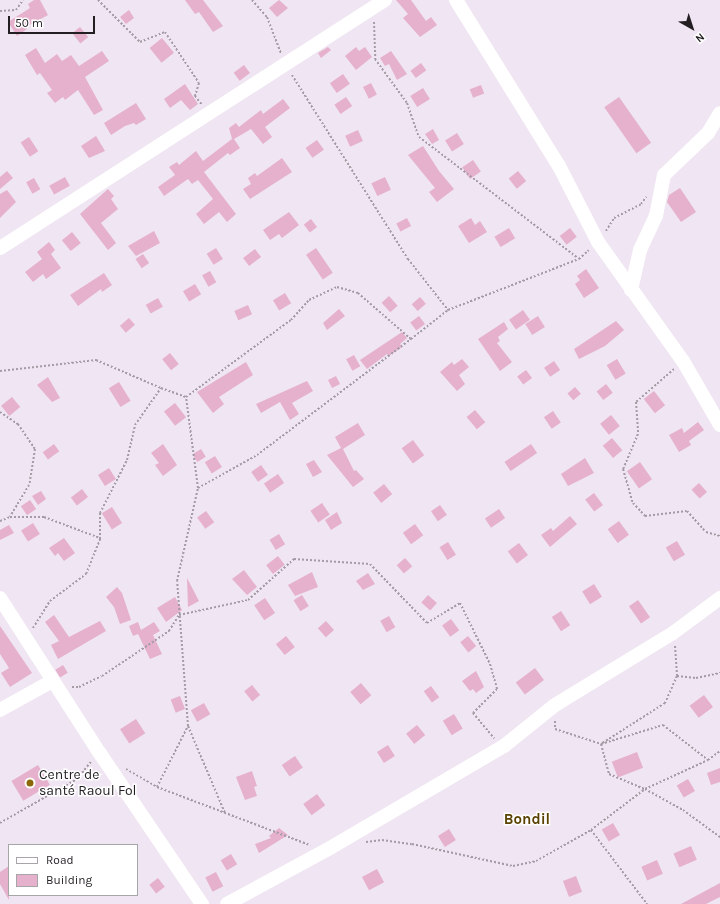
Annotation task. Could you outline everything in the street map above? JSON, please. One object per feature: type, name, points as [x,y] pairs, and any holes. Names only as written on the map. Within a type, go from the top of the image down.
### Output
[{"type":"street","points":[[456,0],[559,166],[598,242],[683,361],[720,425]]},
{"type":"street","points":[[0,248],[284,64],[375,2]]},
{"type":"street","points":[[631,290],[640,250],[656,216],[664,175],[708,133],[720,113]]},
{"type":"street","points":[[0,598],[99,752],[202,904]]},
{"type":"street","points":[[227,904],[330,848],[504,746],[555,705],[673,633],[720,598]]},
{"type":"street","points":[[0,710],[54,683]]},
{"type":"path","points":[[0,11],[16,10],[23,0]]},
{"type":"path","points":[[98,0],[140,42],[165,32],[199,83],[195,96],[208,113]]},
{"type":"path","points":[[252,0],[267,17],[284,64],[408,259],[448,310]]},
{"type":"path","points":[[375,2],[375,59],[407,103],[418,137],[579,259]]},
{"type":"path","points":[[198,488],[257,455],[448,310],[579,259],[598,242],[614,218],[641,204],[650,192]]},
{"type":"path","points":[[186,397],[291,320],[309,300],[337,287],[358,293],[411,339]]},
{"type":"path","points":[[0,371],[96,360],[186,397]]},
{"type":"path","points":[[683,361],[636,402],[638,434],[623,469],[633,503],[645,516],[687,511],[706,532],[720,536]]},
{"type":"path","points":[[25,638],[50,602],[86,574],[100,539],[100,514],[127,460],[135,425],[161,388]]},
{"type":"path","points":[[186,397],[198,488],[177,581],[188,726],[225,813]]},
{"type":"path","points":[[0,408],[0,412],[18,424],[35,449],[29,485],[10,517]]},
{"type":"path","points":[[0,521],[10,517],[44,517],[100,539]]},
{"type":"path","points":[[54,683],[78,687],[102,676],[169,631],[179,615],[248,600],[294,560],[370,564],[427,623],[460,603],[490,664],[497,689],[473,713],[489,734],[504,746]]},
{"type":"path","points":[[601,744],[665,703],[677,676],[673,633]]},
{"type":"path","points":[[677,676],[696,678],[720,673]]},
{"type":"path","points":[[555,705],[555,729],[601,744],[663,725],[689,743],[708,760]]},
{"type":"path","points":[[157,787],[188,726]]},
{"type":"path","points":[[601,744],[609,774],[645,789],[683,810],[720,837]]},
{"type":"path","points":[[359,843],[382,840],[412,844],[513,866],[536,861],[591,830],[645,789],[708,760],[720,750]]},
{"type":"path","points":[[0,823],[77,779],[99,752]]},
{"type":"path","points":[[125,768],[157,787],[309,845],[330,848]]},
{"type":"path","points":[[591,830],[647,904]]},
{"type":"building","points":[[34,0],[40,0],[48,15],[26,27],[27,29],[17,36],[8,22],[30,8],[28,4]]},
{"type":"building","points":[[185,0],[203,0],[223,26],[213,32],[199,12],[195,14]]},
{"type":"building","points":[[279,0],[288,8],[277,17],[269,8]]},
{"type":"building","points":[[396,0],[411,0],[426,21],[431,17],[437,25],[420,37],[403,18],[408,14]]},
{"type":"building","points":[[129,10],[134,18],[126,24],[120,17]]},
{"type":"building","points":[[80,27],[88,37],[80,43],[72,33]]},
{"type":"building","points":[[162,38],[174,53],[162,63],[150,48]]},
{"type":"building","points":[[328,47],[331,50],[321,58],[318,53]]},
{"type":"building","points":[[356,47],[359,51],[365,47],[372,57],[356,70],[345,56]]},
{"type":"building","points":[[36,48],[45,63],[57,54],[62,61],[71,55],[79,66],[102,51],[109,61],[85,77],[103,110],[94,115],[78,90],[65,100],[63,97],[55,103],[47,93],[52,90],[40,73],[37,75],[25,55]]},
{"type":"building","points":[[391,51],[407,74],[397,80],[389,64],[385,66],[380,58]]},
{"type":"building","points":[[421,63],[426,70],[416,78],[410,71]]},
{"type":"building","points":[[244,65],[250,73],[240,81],[234,73]]},
{"type":"building","points":[[343,74],[350,84],[337,93],[330,83]]},
{"type":"building","points":[[371,83],[377,95],[369,99],[363,87]]},
{"type":"building","points":[[185,84],[198,104],[190,110],[181,100],[170,108],[164,99]]},
{"type":"building","points":[[481,85],[484,93],[473,98],[470,89]]},
{"type":"building","points":[[423,88],[430,99],[417,107],[410,96]]},
{"type":"building","points":[[346,97],[352,106],[341,114],[334,105]]},
{"type":"building","points":[[619,97],[651,143],[636,153],[604,107]]},
{"type":"building","points":[[283,99],[290,108],[265,127],[272,137],[263,144],[251,129],[234,139],[240,148],[230,155],[228,153],[204,172],[236,214],[227,222],[219,212],[204,224],[196,214],[213,199],[198,180],[192,184],[188,179],[164,196],[158,187],[175,175],[169,167],[177,162],[179,165],[196,151],[203,161],[232,139],[229,128],[236,123],[239,127],[261,110],[263,114]]},
{"type":"building","points":[[136,103],[146,119],[136,125],[134,123],[125,126],[111,135],[104,123]]},
{"type":"building","points":[[433,129],[439,140],[432,144],[425,134]]},
{"type":"building","points":[[358,130],[363,141],[350,147],[345,136]]},
{"type":"building","points":[[457,133],[464,144],[452,151],[445,140]]},
{"type":"building","points":[[96,136],[105,151],[89,158],[81,146]]},
{"type":"building","points":[[29,137],[38,151],[30,157],[21,142]]},
{"type":"building","points":[[317,140],[324,150],[312,158],[306,148]]},
{"type":"building","points":[[423,146],[439,171],[454,189],[437,202],[429,192],[435,188],[408,155]]},
{"type":"building","points":[[282,158],[292,172],[250,199],[243,189],[251,184],[248,178],[255,173],[257,176]]},
{"type":"building","points":[[473,160],[481,172],[470,179],[462,167]]},
{"type":"building","points":[[7,171],[13,178],[0,189],[0,177]]},
{"type":"building","points":[[518,171],[526,181],[517,189],[509,179]]},
{"type":"building","points":[[65,177],[70,186],[54,194],[49,186]]},
{"type":"building","points":[[385,177],[391,190],[377,196],[371,183]]},
{"type":"building","points":[[34,178],[40,189],[32,194],[26,182]]},
{"type":"building","points":[[680,188],[696,212],[681,222],[667,202],[669,195]]},
{"type":"building","points":[[108,189],[114,196],[111,199],[118,209],[101,223],[116,243],[108,250],[80,214]]},
{"type":"building","points":[[7,190],[16,202],[0,218],[0,194]]},
{"type":"building","points":[[289,212],[299,225],[282,238],[279,234],[270,240],[263,230]]},
{"type":"building","points":[[407,218],[411,226],[400,231],[396,223]]},
{"type":"building","points":[[471,218],[475,225],[480,221],[487,232],[469,243],[458,226]]},
{"type":"building","points":[[311,219],[317,227],[310,232],[304,224]]},
{"type":"building","points":[[509,228],[515,238],[501,247],[494,237]]},
{"type":"building","points":[[570,228],[577,237],[567,245],[560,236]]},
{"type":"building","points":[[154,231],[160,243],[136,256],[128,246]]},
{"type":"building","points":[[72,232],[81,243],[71,251],[62,240]]},
{"type":"building","points":[[49,242],[55,250],[51,254],[61,268],[46,279],[43,274],[33,282],[25,272],[42,259],[37,252]]},
{"type":"building","points":[[216,248],[223,259],[214,265],[207,254]]},
{"type":"building","points":[[316,248],[333,273],[323,280],[306,255]]},
{"type":"building","points":[[255,249],[261,257],[249,266],[243,258]]},
{"type":"building","points":[[143,254],[149,263],[142,268],[136,259]]},
{"type":"building","points":[[586,269],[599,288],[584,298],[575,284],[580,280],[577,276]]},
{"type":"building","points":[[210,271],[216,282],[208,287],[202,275]]},
{"type":"building","points":[[104,273],[112,285],[102,292],[101,289],[78,306],[70,295]]},
{"type":"building","points":[[195,284],[201,294],[189,301],[183,291]]},
{"type":"building","points":[[285,293],[291,303],[279,310],[273,300]]},
{"type":"building","points":[[389,296],[398,306],[390,312],[382,303]]},
{"type":"building","points":[[420,297],[426,304],[418,311],[412,304]]},
{"type":"building","points":[[158,298],[163,307],[151,314],[146,305]]},
{"type":"building","points":[[248,305],[252,314],[238,320],[234,311]]},
{"type":"building","points":[[339,309],[345,316],[327,330],[323,323]]},
{"type":"building","points":[[523,310],[530,320],[516,330],[509,320]]},
{"type":"building","points":[[419,316],[425,324],[416,331],[410,323]]},
{"type":"building","points":[[538,316],[545,327],[532,335],[525,324]]},
{"type":"building","points":[[129,318],[135,325],[126,333],[120,326]]},
{"type":"building","points":[[616,321],[624,330],[605,346],[579,359],[574,349]]},
{"type":"building","points":[[504,322],[508,329],[498,337],[500,341],[497,343],[512,362],[500,371],[478,339]]},
{"type":"building","points":[[402,332],[407,338],[400,344],[402,347],[389,356],[387,354],[367,369],[360,360]]},
{"type":"building","points":[[170,353],[179,364],[171,370],[162,359]]},
{"type":"building","points":[[354,355],[360,366],[352,371],[346,359]]},
{"type":"building","points":[[462,359],[469,367],[459,375],[465,384],[457,391],[440,372],[452,362],[454,365]]},
{"type":"building","points":[[617,359],[626,374],[615,380],[607,365]]},
{"type":"building","points":[[554,361],[560,370],[550,377],[544,368]]},
{"type":"building","points":[[246,362],[253,375],[219,397],[224,404],[213,413],[197,392]]},
{"type":"building","points":[[526,370],[532,378],[523,385],[517,377]]},
{"type":"building","points":[[336,376],[340,384],[332,388],[328,380]]},
{"type":"building","points":[[48,377],[60,398],[52,402],[37,385]]},
{"type":"building","points":[[307,381],[313,391],[292,403],[299,414],[290,420],[280,402],[261,413],[256,404]]},
{"type":"building","points":[[119,382],[131,401],[120,407],[109,388]]},
{"type":"building","points":[[606,384],[613,393],[603,400],[597,391]]},
{"type":"building","points":[[575,387],[581,394],[573,400],[567,394]]},
{"type":"building","points":[[654,391],[665,405],[655,413],[644,399]]},
{"type":"building","points":[[12,397],[20,407],[9,416],[1,406]]},
{"type":"building","points":[[175,403],[186,417],[175,426],[164,412]]},
{"type":"building","points":[[475,410],[485,422],[477,429],[467,417]]},
{"type":"building","points":[[553,411],[561,423],[552,429],[544,417]]},
{"type":"building","points":[[611,415],[620,426],[609,435],[600,424]]},
{"type":"building","points":[[698,422],[704,430],[689,441],[691,445],[679,452],[669,435],[682,428],[684,433]]},
{"type":"building","points":[[358,423],[365,435],[343,449],[354,471],[356,470],[364,479],[353,487],[327,455],[341,448],[335,437]]},
{"type":"building","points":[[612,438],[622,450],[613,458],[603,446]]},
{"type":"building","points":[[413,440],[424,455],[413,464],[402,448]]},
{"type":"building","points":[[54,444],[59,451],[48,460],[43,452]]},
{"type":"building","points":[[163,444],[177,465],[163,476],[155,465],[159,463],[151,453]]},
{"type":"building","points":[[531,444],[537,453],[511,471],[504,462]]},
{"type":"building","points":[[201,449],[206,457],[197,462],[193,454]]},
{"type":"building","points":[[215,456],[222,467],[212,473],[205,462]]},
{"type":"building","points":[[585,458],[594,473],[568,486],[561,474]]},
{"type":"building","points":[[314,460],[322,472],[313,477],[306,464]]},
{"type":"building","points":[[640,462],[652,479],[639,488],[627,471]]},
{"type":"building","points":[[261,465],[268,475],[258,482],[251,472]]},
{"type":"building","points":[[109,468],[116,479],[105,486],[98,475]]},
{"type":"building","points":[[278,474],[284,483],[270,493],[264,484]]},
{"type":"building","points":[[699,483],[707,492],[700,499],[692,490]]},
{"type":"building","points":[[384,484],[392,494],[381,503],[373,493]]},
{"type":"building","points":[[82,489],[88,497],[77,505],[71,497]]},
{"type":"building","points":[[41,491],[46,499],[38,505],[32,496]]},
{"type":"building","points":[[594,493],[603,505],[594,512],[585,500]]},
{"type":"building","points":[[30,500],[36,509],[27,515],[21,506]]},
{"type":"building","points":[[322,503],[330,515],[318,522],[310,511]]},
{"type":"building","points":[[440,505],[447,515],[438,521],[431,511]]},
{"type":"building","points":[[112,507],[122,523],[112,529],[102,513]]},
{"type":"building","points":[[499,509],[505,518],[491,528],[485,519]]},
{"type":"building","points":[[206,511],[214,522],[205,529],[197,517]]},
{"type":"building","points":[[337,512],[342,523],[331,530],[325,520]]},
{"type":"building","points":[[570,516],[577,524],[550,547],[541,535],[551,528],[553,531]]},
{"type":"building","points":[[619,521],[629,535],[618,543],[608,529]]},
{"type":"building","points":[[33,523],[40,534],[28,541],[21,530]]},
{"type":"building","points":[[415,524],[423,535],[411,544],[403,533]]},
{"type":"building","points":[[9,525],[14,533],[0,540],[0,530]]},
{"type":"building","points":[[279,534],[285,544],[276,550],[270,540]]},
{"type":"building","points":[[64,538],[75,553],[64,561],[58,553],[55,556],[49,548]]},
{"type":"building","points":[[677,541],[685,555],[674,561],[666,548]]},
{"type":"building","points":[[448,542],[456,555],[447,560],[440,547]]},
{"type":"building","points":[[519,543],[528,555],[517,563],[508,551]]},
{"type":"building","points":[[278,556],[285,565],[273,574],[266,565]]},
{"type":"building","points":[[405,558],[412,566],[404,574],[397,565]]},
{"type":"building","points":[[244,570],[257,587],[247,595],[232,579]]},
{"type":"building","points":[[312,572],[318,587],[295,596],[288,585]]},
{"type":"building","points":[[368,573],[375,584],[363,590],[356,581]]},
{"type":"building","points":[[187,578],[199,601],[188,607]]},
{"type":"building","points":[[594,584],[602,597],[590,604],[582,591]]},
{"type":"building","points":[[117,587],[122,593],[131,620],[120,624],[114,607],[106,597]]},
{"type":"building","points":[[302,595],[309,606],[300,611],[294,600]]},
{"type":"building","points":[[428,595],[437,603],[430,610],[421,602]]},
{"type":"building","points":[[175,597],[182,610],[166,622],[157,608]]},
{"type":"building","points":[[265,598],[275,613],[264,620],[254,605]]},
{"type":"building","points":[[638,600],[650,617],[641,624],[629,606]]},
{"type":"building","points":[[561,611],[570,625],[561,631],[552,617]]},
{"type":"building","points":[[54,615],[69,637],[100,621],[106,631],[58,659],[51,645],[59,641],[45,622]]},
{"type":"building","points":[[389,616],[395,627],[387,632],[380,621]]},
{"type":"building","points":[[451,619],[459,630],[450,637],[442,625]]},
{"type":"building","points":[[326,621],[334,630],[326,637],[318,628]]},
{"type":"building","points":[[138,622],[141,630],[154,622],[160,631],[153,635],[162,654],[150,659],[138,634],[133,636],[129,626]]},
{"type":"building","points":[[0,626],[32,673],[10,687],[1,673],[9,668],[0,654]]},
{"type":"building","points":[[286,636],[295,647],[285,655],[276,644]]},
{"type":"building","points":[[468,636],[476,646],[468,652],[460,642]]},
{"type":"building","points":[[63,665],[68,673],[60,677],[55,670]]},
{"type":"building","points":[[535,668],[544,680],[525,694],[516,682]]},
{"type":"building","points":[[476,671],[484,687],[476,693],[473,689],[470,691],[462,681]]},
{"type":"building","points":[[361,683],[371,695],[361,704],[350,692]]},
{"type":"building","points":[[252,685],[260,695],[252,701],[244,691]]},
{"type":"building","points":[[431,686],[439,697],[432,703],[424,691]]},
{"type":"building","points":[[704,695],[713,707],[699,718],[690,706]]},
{"type":"building","points":[[180,696],[185,709],[176,713],[171,700]]},
{"type":"building","points":[[204,703],[210,714],[197,722],[191,710]]},
{"type":"building","points":[[454,714],[463,729],[452,735],[443,721]]},
{"type":"building","points":[[136,719],[145,733],[129,744],[120,729]]},
{"type":"building","points":[[417,725],[425,735],[414,744],[406,734]]},
{"type":"building","points":[[388,745],[395,756],[384,763],[377,752]]},
{"type":"building","points":[[637,752],[643,768],[618,778],[612,762]]},
{"type":"building","points":[[295,756],[303,768],[290,777],[282,765]]},
{"type":"building","name":"Centre de santé Raoul Fol","points":[[38,765],[50,785],[23,801],[11,781]]},
{"type":"building","points":[[720,768],[720,782],[711,785],[707,773]]},
{"type":"building","points":[[252,771],[257,786],[254,787],[257,796],[245,800],[236,777]]},
{"type":"building","points":[[688,779],[695,791],[684,798],[677,786]]},
{"type":"building","points":[[317,794],[325,805],[311,815],[303,804]]},
{"type":"building","points":[[613,823],[620,835],[609,842],[602,830]]},
{"type":"building","points":[[279,828],[288,835],[259,853],[255,844],[271,838],[269,836]]},
{"type":"building","points":[[449,829],[456,840],[445,847],[438,836]]},
{"type":"building","points":[[691,846],[697,860],[679,867],[674,853]]},
{"type":"building","points":[[231,854],[237,864],[227,870],[221,860]]},
{"type":"building","points":[[657,860],[663,874],[647,880],[641,867]]},
{"type":"building","points":[[8,867],[9,900],[0,884],[0,872]]},
{"type":"building","points":[[377,869],[384,882],[369,890],[362,877]]},
{"type":"building","points":[[216,872],[223,886],[213,892],[205,877]]},
{"type":"building","points":[[576,876],[582,892],[569,897],[563,881]]},
{"type":"building","points":[[158,878],[165,887],[156,893],[149,885]]},
{"type":"building","points":[[720,883],[720,897],[706,904],[681,904]]},
{"type":"place","name":"Centre de santé Raoul Fol","points":[[30,783]]},
{"type":"district","name":"Bondil","points":[[527,820]]}]
